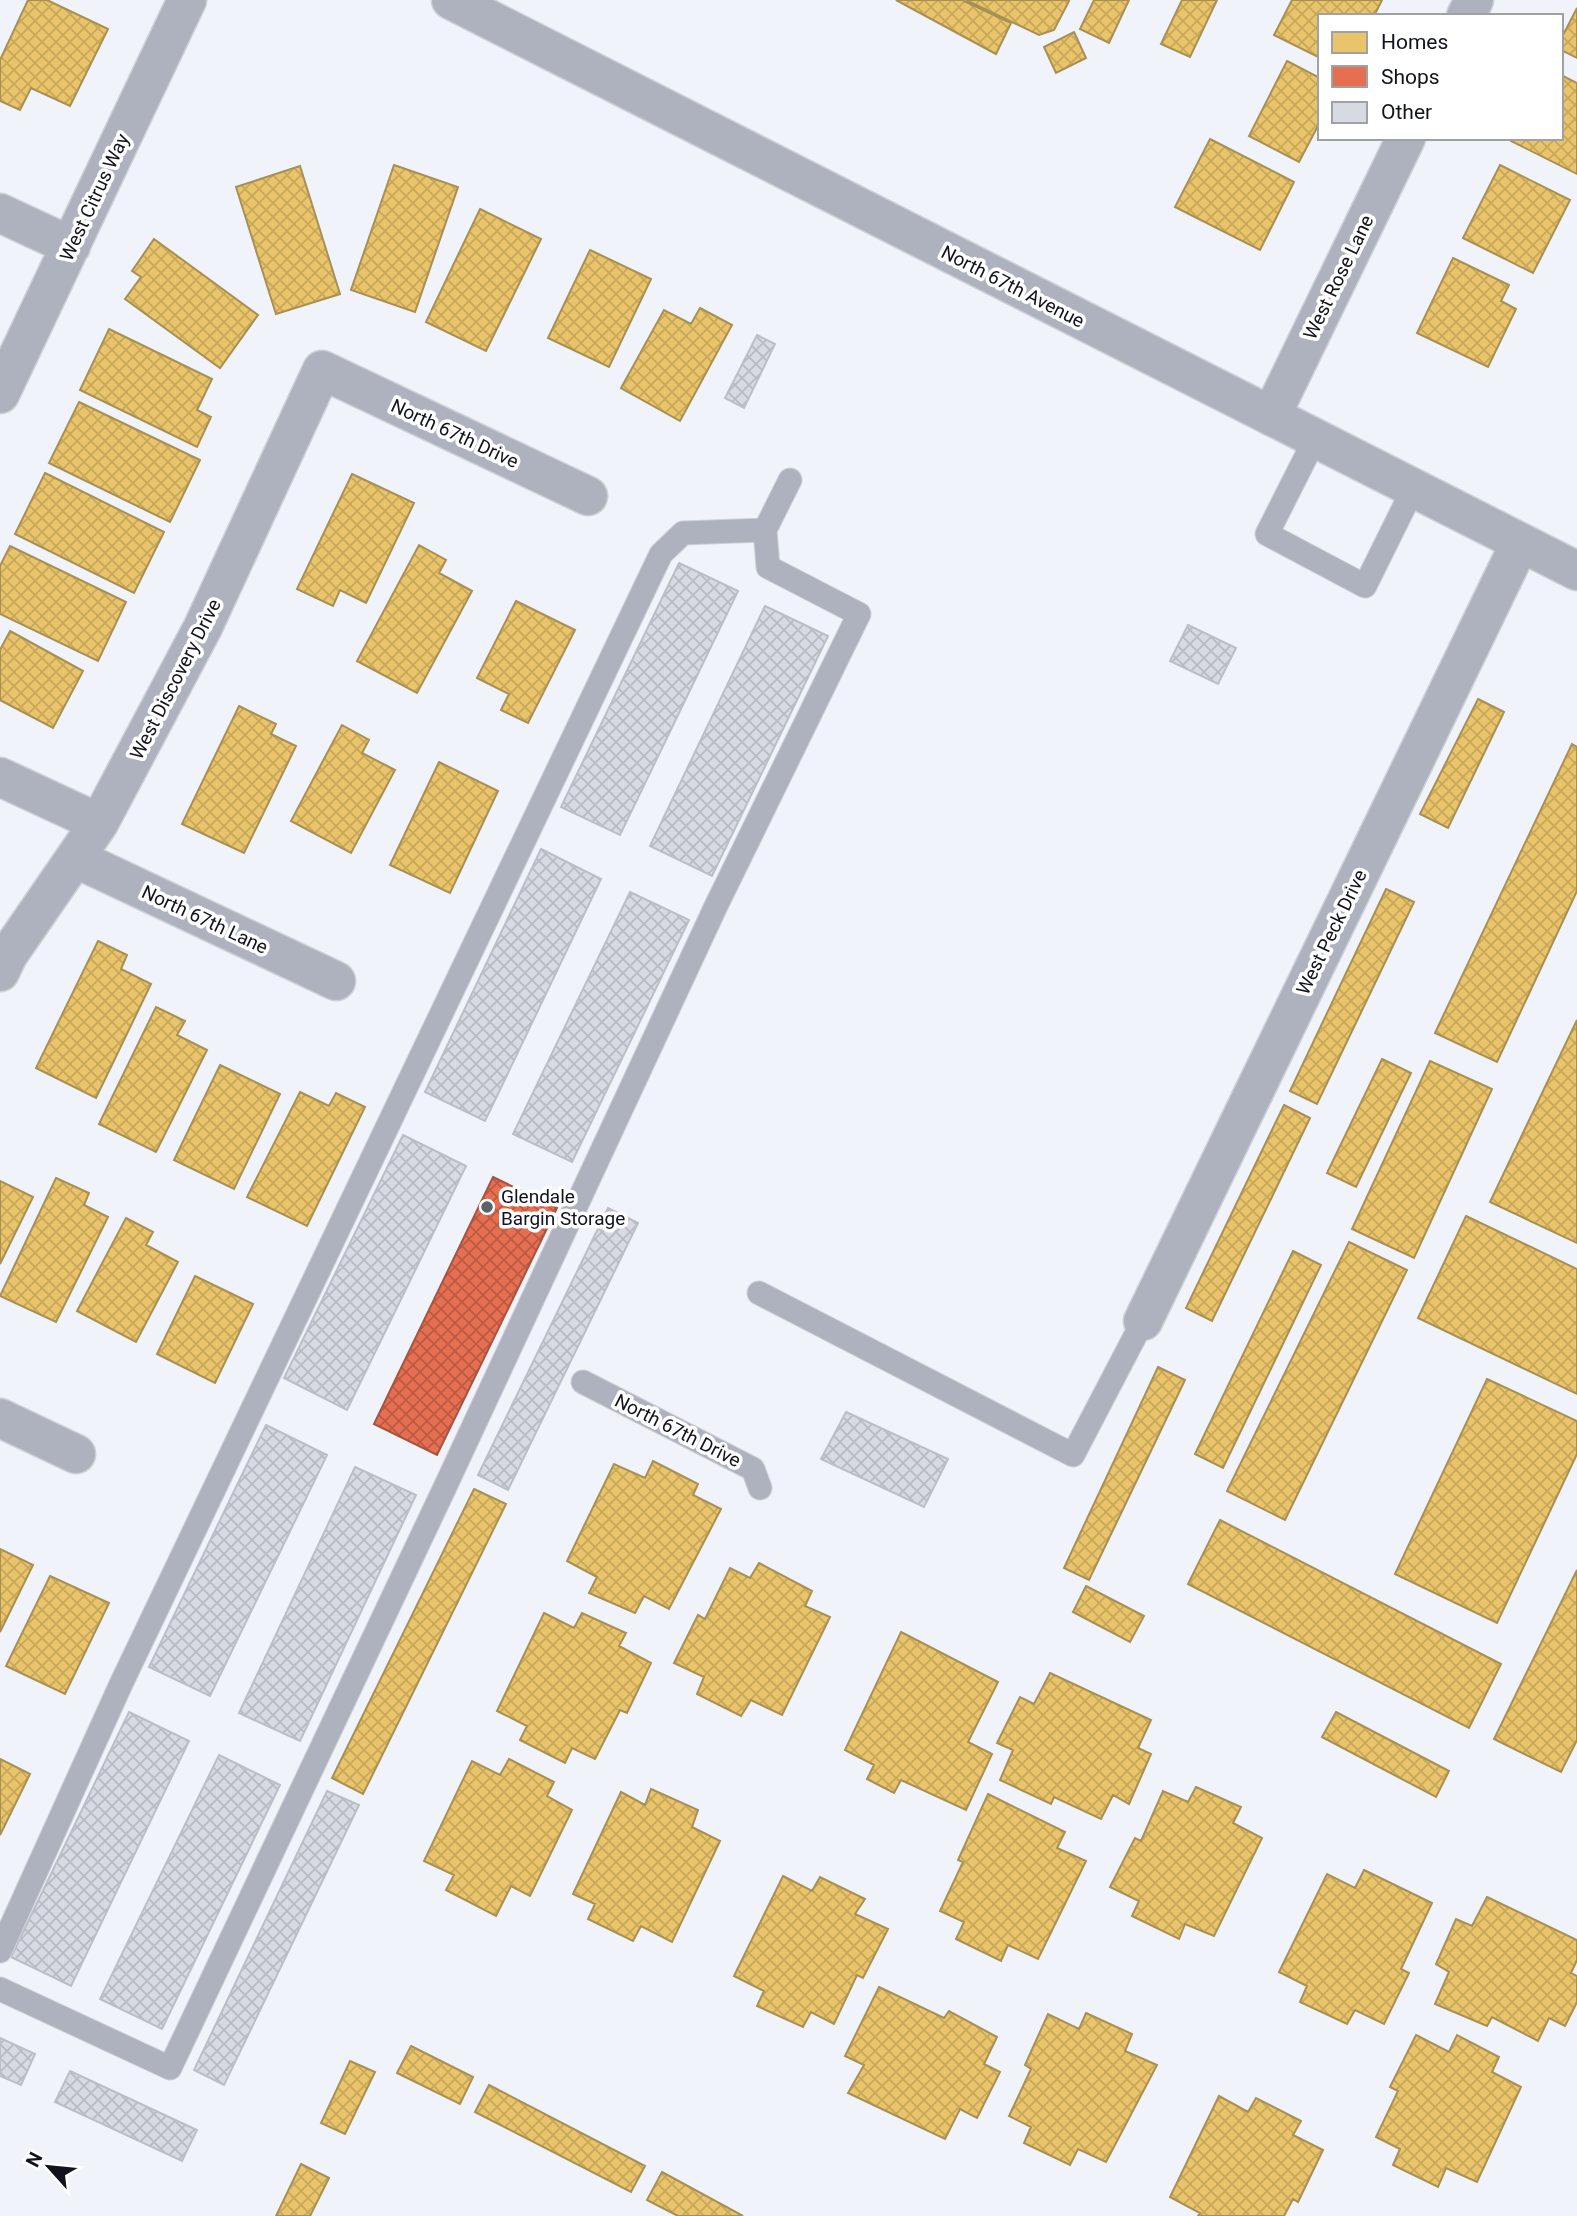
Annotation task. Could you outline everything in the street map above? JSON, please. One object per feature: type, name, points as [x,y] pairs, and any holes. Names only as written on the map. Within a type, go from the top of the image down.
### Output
[{"type":"main road","name":"North 67th Avenue","points":[[450,0],[1577,571]]},
{"type":"street","name":"West Citrus Way","points":[[0,394],[187,0]]},
{"type":"street","name":"West Rose Lane","points":[[1271,416],[1405,140]]},
{"type":"street","points":[[0,212],[71,246]]},
{"type":"street","name":"North 67th Drive","points":[[322,370],[588,496]]},
{"type":"street","name":"West Discovery Drive","points":[[0,972],[99,823],[204,627],[322,370]]},
{"type":"street","name":"West Peck Drive","points":[[1143,1321],[1520,543]]},
{"type":"street","points":[[0,777],[99,823]]},
{"type":"street","name":"North 67th Lane","points":[[75,858],[335,981]]},
{"type":"street","points":[[0,1418],[76,1454]]},
{"type":"lane","points":[[1315,439],[1267,534],[1365,586],[1413,489]]},
{"type":"lane","points":[[0,1989],[170,2068],[710,919],[859,614],[768,567],[765,530],[790,480]]},
{"type":"lane","points":[[0,1951],[121,1684],[661,554],[682,533],[765,530]]},
{"type":"lane","points":[[759,1293],[1073,1455],[1143,1321]]},
{"type":"lane","name":"North 67th Drive","points":[[583,1382],[753,1469],[760,1489]]},
{"type":"building: Homes","points":[[28,0],[47,0],[108,29],[70,106],[31,88],[20,110],[0,101],[0,60]]},
{"type":"building: Homes","points":[[896,0],[962,0],[1011,23],[996,54]]},
{"type":"building: Homes","points":[[966,0],[1069,1],[1054,30],[1039,35]]},
{"type":"building: Homes","points":[[1094,0],[1129,0],[1109,43],[1080,29]]},
{"type":"building: Homes","points":[[1182,0],[1217,0],[1190,57],[1161,44]]},
{"type":"building: Homes","points":[[1292,0],[1382,0],[1375,14],[1318,14],[1318,57],[1274,35]]},
{"type":"building: Homes","points":[[1577,8],[1577,58],[1563,51],[1563,35]]},
{"type":"building: Homes","points":[[1074,32],[1086,58],[1056,73],[1044,47]]},
{"type":"building: Homes","points":[[1287,61],[1318,77],[1318,126],[1299,162],[1249,136]]},
{"type":"building: Homes","points":[[1563,76],[1577,83],[1577,174],[1511,141],[1563,140]]},
{"type":"building: Homes","points":[[1210,139],[1294,182],[1260,250],[1175,207]]},
{"type":"building: Homes","points":[[394,165],[458,187],[415,312],[351,290]]},
{"type":"building: Homes","points":[[1500,165],[1570,200],[1533,273],[1463,238]]},
{"type":"building: Homes","points":[[300,166],[340,294],[276,314],[236,187]]},
{"type":"building: Homes","points":[[480,209],[541,239],[486,351],[426,322]]},
{"type":"building: Homes","points":[[154,239],[258,315],[220,368],[125,299],[141,277],[132,271]]},
{"type":"building: Homes","points":[[590,250],[651,279],[609,367],[548,338]]},
{"type":"building: Homes","points":[[1453,258],[1509,285],[1501,301],[1516,309],[1488,367],[1417,333]]},
{"type":"building: Homes","points":[[700,308],[732,325],[680,421],[621,388],[664,310],[691,324]]},
{"type":"building: Homes","points":[[109,329],[212,379],[197,410],[211,417],[197,447],[80,390]]},
{"type":"building: Homes","points":[[79,402],[200,460],[170,522],[49,463]]},
{"type":"building: Homes","points":[[45,473],[164,532],[134,593],[15,534]]},
{"type":"building: Homes","points":[[352,474],[414,503],[366,603],[340,590],[333,606],[297,589]]},
{"type":"building: Homes","points":[[419,545],[446,560],[439,573],[472,591],[417,693],[357,661]]},
{"type":"building: Homes","points":[[10,546],[126,602],[98,661],[0,614],[0,566]]},
{"type":"building: Homes","points":[[516,601],[575,630],[528,723],[501,710],[509,694],[477,678]]},
{"type":"building: Homes","points":[[10,631],[83,671],[53,728],[0,700],[0,650]]},
{"type":"building: Homes","points":[[1478,699],[1504,712],[1448,828],[1420,814]]},
{"type":"building: Homes","points":[[239,706],[276,724],[271,734],[296,746],[244,853],[182,824]]},
{"type":"building: Homes","points":[[342,725],[369,740],[362,753],[395,770],[351,853],[291,821]]},
{"type":"building: Homes","points":[[1572,744],[1577,747],[1577,891],[1497,1062],[1435,1033]]},
{"type":"building: Homes","points":[[439,762],[498,791],[450,893],[390,865]]},
{"type":"building: Homes","points":[[1386,889],[1414,902],[1317,1104],[1290,1091]]},
{"type":"building: Homes","points":[[98,941],[127,955],[121,969],[151,984],[96,1098],[36,1068]]},
{"type":"building: Homes","points":[[156,1007],[185,1021],[177,1035],[207,1050],[156,1152],[99,1124]]},
{"type":"building: Homes","points":[[1577,1020],[1577,1243],[1490,1202]]},
{"type":"building: Homes","points":[[1382,1059],[1411,1073],[1356,1187],[1327,1173]]},
{"type":"building: Homes","points":[[1430,1061],[1492,1089],[1414,1258],[1352,1229]]},
{"type":"building: Homes","points":[[220,1065],[280,1094],[234,1189],[174,1160]]},
{"type":"building: Homes","points":[[300,1092],[329,1106],[336,1093],[365,1107],[307,1226],[247,1197]]},
{"type":"building: Homes","points":[[1284,1105],[1310,1118],[1212,1321],[1186,1308]]},
{"type":"building: Homes","points":[[56,1178],[89,1193],[84,1205],[108,1217],[56,1322],[0,1296]]},
{"type":"building: Homes","points":[[0,1181],[33,1197],[0,1264]]},
{"type":"building: Homes","points":[[1466,1216],[1577,1269],[1577,1394],[1418,1318]]},
{"type":"building: Homes","points":[[126,1218],[153,1232],[146,1245],[178,1262],[136,1342],[77,1311]]},
{"type":"building: Homes","points":[[1349,1242],[1407,1270],[1285,1520],[1227,1491]]},
{"type":"building: Homes","points":[[1293,1251],[1321,1265],[1223,1468],[1195,1454]]},
{"type":"building: Homes","points":[[195,1276],[253,1304],[215,1383],[157,1354]]},
{"type":"building: Homes","points":[[1158,1367],[1185,1380],[1089,1580],[1064,1568]]},
{"type":"building: Homes","points":[[1487,1379],[1577,1421],[1577,1454],[1497,1623],[1395,1574]]},
{"type":"building: Homes","points":[[653,1461],[698,1484],[693,1495],[721,1509],[669,1609],[644,1596],[635,1613],[589,1593],[597,1577],[567,1561],[614,1464],[645,1478]]},
{"type":"building: Homes","points":[[474,1489],[506,1504],[363,1794],[332,1778]]},
{"type":"building: Homes","points":[[1220,1520],[1501,1664],[1469,1728],[1188,1584]]},
{"type":"building: Homes","points":[[0,1549],[33,1565],[0,1632]]},
{"type":"building: Homes","points":[[759,1563],[812,1591],[805,1606],[830,1617],[782,1715],[751,1700],[741,1716],[697,1694],[704,1677],[674,1663],[698,1615],[705,1619],[730,1568],[750,1578]]},
{"type":"building: Homes","points":[[1577,1570],[1577,1740],[1561,1772],[1494,1739]]},
{"type":"building: Homes","points":[[50,1576],[109,1603],[65,1694],[6,1666]]},
{"type":"building: Homes","points":[[1086,1586],[1144,1616],[1130,1642],[1073,1612]]},
{"type":"building: Homes","points":[[544,1613],[574,1628],[582,1613],[626,1633],[619,1646],[651,1663],[627,1713],[620,1710],[595,1759],[572,1748],[565,1763],[520,1740],[527,1726],[497,1711]]},
{"type":"building: Homes","points":[[901,1632],[998,1682],[968,1742],[992,1754],[966,1810],[901,1780],[894,1793],[867,1779],[874,1765],[845,1750]]},
{"type":"building: Homes","points":[[1050,1673],[1151,1720],[1138,1748],[1151,1754],[1129,1804],[1113,1795],[1101,1819],[1054,1797],[1051,1804],[1000,1780],[1013,1750],[997,1743],[1020,1697],[1034,1704]]},
{"type":"building: Homes","points":[[1336,1712],[1449,1771],[1436,1797],[1322,1737]]},
{"type":"building: Homes","points":[[0,1759],[30,1774],[0,1835]]},
{"type":"building: Homes","points":[[509,1759],[554,1782],[547,1796],[572,1810],[530,1896],[511,1886],[496,1916],[446,1890],[454,1875],[424,1861],[472,1761],[500,1775]]},
{"type":"building: Homes","points":[[1196,1787],[1241,1807],[1233,1823],[1262,1838],[1214,1936],[1185,1924],[1179,1939],[1132,1916],[1139,1901],[1110,1887],[1135,1838],[1141,1841],[1163,1791],[1188,1802]]},
{"type":"building: Homes","points":[[651,1789],[698,1810],[692,1827],[720,1841],[672,1942],[641,1926],[633,1941],[588,1919],[595,1904],[573,1894],[621,1792],[645,1805]]},
{"type":"building: Homes","points":[[988,1794],[1065,1832],[1057,1848],[1086,1861],[1038,1959],[1008,1945],[1001,1961],[956,1939],[964,1922],[940,1911],[963,1862],[958,1860]]},
{"type":"building: Homes","points":[[1364,1870],[1432,1903],[1401,1969],[1409,1973],[1384,2024],[1355,2010],[1347,2024],[1300,2002],[1307,1986],[1279,1972],[1327,1874],[1355,1888]]},
{"type":"building: Homes","points":[[783,1876],[812,1891],[820,1877],[865,1899],[855,1914],[888,1929],[863,1978],[857,1975],[834,2024],[811,2012],[803,2027],[757,2006],[764,1991],[734,1976]]},
{"type":"building: Homes","points":[[1487,1897],[1577,1940],[1577,1960],[1571,1973],[1577,1976],[1577,2002],[1565,2026],[1549,2018],[1538,2041],[1492,2017],[1487,2026],[1435,2004],[1449,1972],[1436,1964],[1456,1919],[1472,1926]]},
{"type":"building: Homes","points":[[879,1987],[944,2018],[949,2011],[997,2037],[984,2064],[1000,2072],[977,2118],[960,2109],[945,2139],[848,2093],[864,2065],[845,2056]]},
{"type":"building: Homes","points":[[1086,2013],[1132,2034],[1125,2051],[1157,2065],[1106,2162],[1078,2149],[1070,2165],[1024,2143],[1031,2127],[1009,2116],[1031,2069],[1025,2065],[1048,2014],[1079,2029]]},
{"type":"building: Homes","points":[[1416,2035],[1449,2052],[1457,2035],[1499,2057],[1492,2072],[1521,2087],[1477,2182],[1446,2168],[1438,2187],[1393,2165],[1400,2149],[1376,2137],[1398,2091],[1390,2087]]},
{"type":"building: Homes","points":[[411,2046],[473,2077],[460,2104],[397,2073]]},
{"type":"building: Homes","points":[[350,2061],[375,2072],[345,2134],[321,2123]]},
{"type":"building: Homes","points":[[489,2085],[645,2166],[631,2192],[475,2112]]},
{"type":"building: Homes","points":[[1219,2096],[1248,2112],[1256,2098],[1301,2121],[1293,2135],[1323,2150],[1298,2202],[1293,2199],[1284,2216],[1198,2216],[1200,2213],[1170,2197]]},
{"type":"building: Homes","points":[[301,2164],[329,2178],[310,2216],[276,2216]]},
{"type":"building: Homes","points":[[662,2172],[743,2216],[678,2216],[647,2200]]},
{"type":"building: Shops","points":[[493,1177],[557,1208],[437,1455],[374,1424]]},
{"type":"building: Other","points":[[757,335],[775,344],[744,408],[725,398]]},
{"type":"building: Other","points":[[679,563],[738,591],[620,835],[561,807]]},
{"type":"building: Other","points":[[765,606],[828,636],[712,876],[650,846]]},
{"type":"building: Other","points":[[1188,625],[1236,648],[1218,684],[1170,661]]},
{"type":"building: Other","points":[[541,849],[601,879],[485,1121],[425,1092]]},
{"type":"building: Other","points":[[630,892],[689,920],[572,1162],[513,1134]]},
{"type":"building: Other","points":[[403,1135],[466,1166],[347,1410],[284,1378]]},
{"type":"building: Other","points":[[608,1208],[638,1223],[508,1490],[478,1475]]},
{"type":"building: Other","points":[[846,1412],[948,1459],[924,1507],[821,1459]]},
{"type":"building: Other","points":[[266,1425],[327,1455],[210,1696],[149,1667]]},
{"type":"building: Other","points":[[355,1467],[416,1495],[300,1741],[239,1713]]},
{"type":"building: Other","points":[[129,1712],[189,1741],[71,1986],[11,1957]]},
{"type":"building: Other","points":[[219,1755],[280,1785],[162,2029],[100,1999]]},
{"type":"building: Other","points":[[327,1791],[359,1805],[224,2085],[194,2070]]},
{"type":"building: Other","points":[[0,2038],[35,2054],[21,2085],[0,2076]]},
{"type":"building: Other","points":[[70,2071],[197,2130],[182,2161],[55,2102]]},
{"type":"place","name":"Glendale Bargin Storage","points":[[487,1207]]}]
